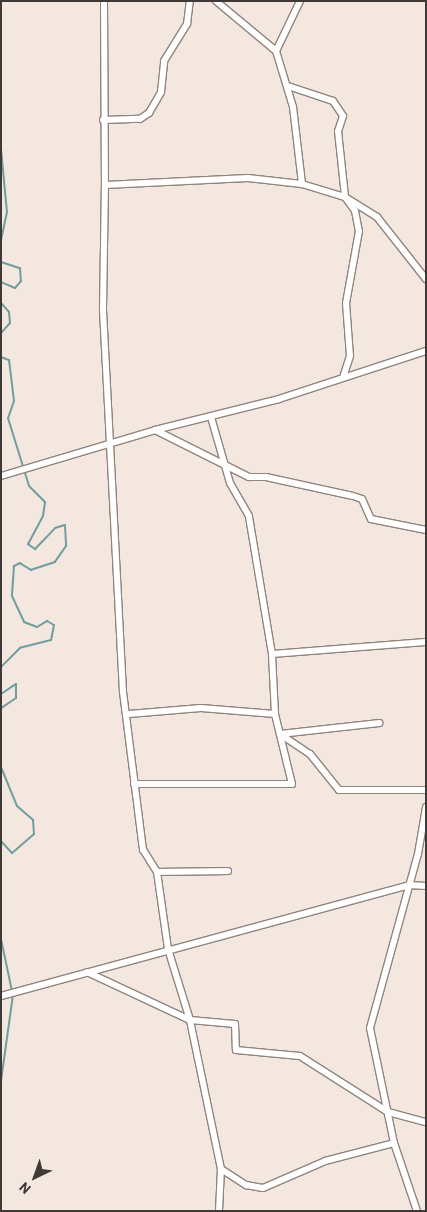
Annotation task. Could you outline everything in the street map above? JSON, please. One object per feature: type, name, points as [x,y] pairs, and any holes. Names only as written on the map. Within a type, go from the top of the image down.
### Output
[{"type":"street","points":[[104,1],[105,185],[102,309],[112,443],[123,692],[129,714],[134,784],[144,850],[157,872],[168,949],[190,1020],[221,1169],[219,1211]]},
{"type":"street","points":[[104,120],[140,119],[149,113],[161,92],[164,61],[187,24],[190,1]]},
{"type":"street","points":[[216,1],[276,51]]},
{"type":"street","points":[[300,1],[276,51],[278,69],[288,86],[302,184]]},
{"type":"street","points":[[288,86],[333,100],[343,116],[338,131],[345,197],[355,211],[359,231],[346,303],[350,356],[344,376]]},
{"type":"street","points":[[105,185],[211,184],[233,178],[302,184],[345,197],[377,217],[426,279]]},
{"type":"street","points":[[1,476],[155,430],[279,399],[344,376],[426,351]]},
{"type":"street","points":[[134,784],[292,784],[274,714],[272,654],[250,516],[230,483],[211,417]]},
{"type":"street","points":[[155,430],[249,477],[266,476],[353,496],[362,499],[372,519],[426,530]]},
{"type":"street","points":[[272,654],[426,642]]},
{"type":"street","points":[[129,714],[201,708],[274,714]]},
{"type":"street","points":[[280,734],[379,723]]},
{"type":"street","points":[[280,734],[310,754],[338,790],[426,790]]},
{"type":"street","points":[[417,1211],[394,1144],[370,1028],[409,885],[426,806]]},
{"type":"street","points":[[157,872],[228,871]]},
{"type":"street","points":[[1,996],[168,949],[409,885],[426,886]]},
{"type":"street","points":[[87,972],[190,1020],[235,1024],[236,1050],[300,1056],[388,1112],[426,1122]]},
{"type":"street","points":[[221,1169],[246,1185],[263,1188],[325,1161],[394,1144]]},
{"type":"waterway","points":[[1,149],[7,212],[1,241]]},
{"type":"waterway","points":[[1,262],[20,268],[21,281],[15,288],[1,282]]},
{"type":"waterway","points":[[1,303],[9,312],[10,323],[1,333]]},
{"type":"waterway","points":[[1,357],[9,360],[14,401],[8,418],[29,486],[45,502],[43,516],[28,544],[35,549],[55,528],[65,525],[66,546],[55,562],[31,570],[20,563],[14,566],[12,596],[24,622],[37,627],[47,621],[54,625],[51,640],[20,648],[1,667]]},
{"type":"waterway","points":[[1,694],[16,684],[16,698],[1,708]]},
{"type":"waterway","points":[[1,767],[17,806],[33,820],[34,834],[12,853],[1,841]]},
{"type":"waterway","points":[[1,939],[12,991]]},
{"type":"waterway","points":[[1,1081],[13,995]]}]
